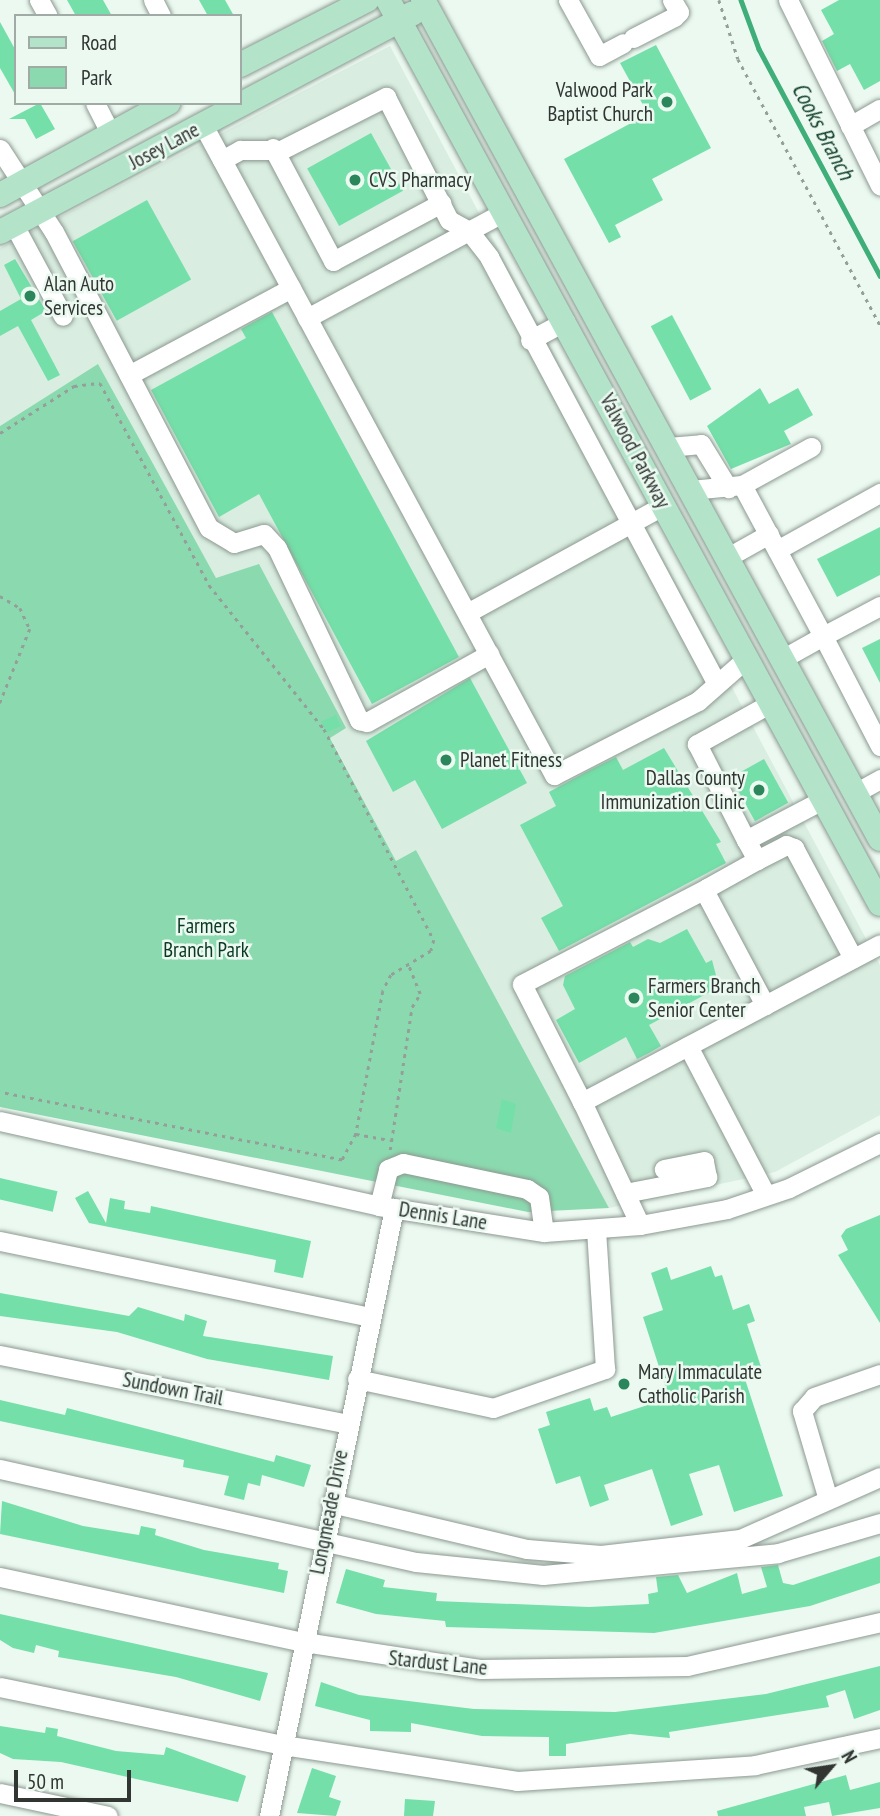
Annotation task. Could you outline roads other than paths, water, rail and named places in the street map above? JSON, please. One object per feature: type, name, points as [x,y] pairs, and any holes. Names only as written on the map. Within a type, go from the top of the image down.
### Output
[{"type":"main road","points":[[242,64],[367,0]]},
{"type":"main road","name":"Josey Lane","points":[[242,97],[394,10],[429,2]]},
{"type":"main road","name":"Valwood Parkway","points":[[429,2],[880,839]]},
{"type":"main road","name":"Valwood Parkway","points":[[394,10],[880,904]]},
{"type":"main road","name":"Josey Lane","points":[[10,190],[164,105]]},
{"type":"main road","name":"Josey Lane","points":[[7,228],[228,105]]},
{"type":"main road","points":[[565,321],[591,306]]},
{"type":"main road","points":[[664,505],[691,489]]},
{"type":"main road","points":[[771,703],[788,709],[824,761],[842,769]]},
{"type":"street","points":[[568,0],[599,56],[674,17],[679,12],[672,0]]},
{"type":"street","points":[[788,0],[880,185]]},
{"type":"street","points":[[222,160],[240,150],[281,150],[386,97],[449,220],[469,231],[489,257],[530,340],[716,682]]},
{"type":"street","points":[[96,105],[111,134]]},
{"type":"street","points":[[850,126],[880,110]]},
{"type":"street","points":[[211,115],[222,160],[554,775],[698,701],[716,682],[747,658]]},
{"type":"street","points":[[273,148],[333,261],[441,203]]},
{"type":"street","points":[[0,149],[10,190],[54,232],[209,528],[234,543],[264,534],[277,548],[359,720],[367,722],[489,654]]},
{"type":"street","points":[[307,318],[504,212]]},
{"type":"street","points":[[7,228],[62,316]]},
{"type":"street","points":[[129,374],[290,288]]},
{"type":"street","points":[[530,340],[565,321]]},
{"type":"street","points":[[668,447],[701,444],[735,487],[773,542],[880,746]]},
{"type":"street","points":[[691,489],[735,487],[811,447]]},
{"type":"street","points":[[728,558],[773,542],[880,493]]},
{"type":"street","points":[[467,613],[664,505]]},
{"type":"street","points":[[782,659],[880,606]]},
{"type":"street","points":[[757,860],[697,744],[771,703]]},
{"type":"street","points":[[855,793],[880,779]]},
{"type":"street","points":[[746,840],[824,799]]},
{"type":"street","points":[[640,1225],[522,984],[786,845],[794,848],[853,958]]},
{"type":"street","points":[[707,888],[765,1005]]},
{"type":"street","points":[[582,1102],[880,944]]},
{"type":"street","points":[[688,1046],[766,1195]]},
{"type":"street","name":"Dennis Lane","points":[[0,1121],[386,1207],[544,1232],[640,1225],[766,1195],[880,1143]]},
{"type":"street","points":[[625,1193],[707,1177],[704,1161],[664,1169]]},
{"type":"street","name":"Longmeade Drive","points":[[269,1816],[370,1317],[386,1207],[388,1169],[403,1163],[527,1189],[539,1197],[544,1232]]},
{"type":"street","points":[[356,1379],[493,1408],[605,1369],[596,1230]]},
{"type":"street","points":[[0,1241],[370,1317]]},
{"type":"street","name":"Sundown Trail","points":[[0,1355],[347,1424]]},
{"type":"street","points":[[827,1496],[802,1411],[814,1398],[880,1374]]},
{"type":"street","points":[[0,1469],[416,1562],[543,1575],[778,1553],[880,1523]]},
{"type":"street","points":[[331,1503],[527,1549],[601,1555],[740,1539],[827,1496],[880,1477]]},
{"type":"street","name":"Stardust Lane","points":[[0,1577],[304,1642],[481,1669],[628,1671],[687,1665],[880,1622]]},
{"type":"street","points":[[0,1687],[283,1745],[517,1780],[755,1765],[880,1738]]},
{"type":"street","points":[[0,1793],[108,1816]]},
{"type":"waterway","name":"Cooks Branch","points":[[741,0],[759,49],[880,276]]},
{"type":"place","name":"Valwood Park Baptist Church","points":[[667,102]]},
{"type":"place","name":"CVS Pharmacy","points":[[355,180]]},
{"type":"place","name":"Alan Auto Services","points":[[30,296]]},
{"type":"place","name":"Planet Fitness","points":[[446,760]]},
{"type":"place","name":"Dallas County Immunization Clinic","points":[[759,790]]},
{"type":"place","name":"Farmers Branch Senior Center","points":[[634,998]]},
{"type":"place","name":"Mary Immaculate Catholic Parish","points":[[624,1384]]},
{"type":"park label","name":"Farmers Branch Park","points":[[206,938]]}]
